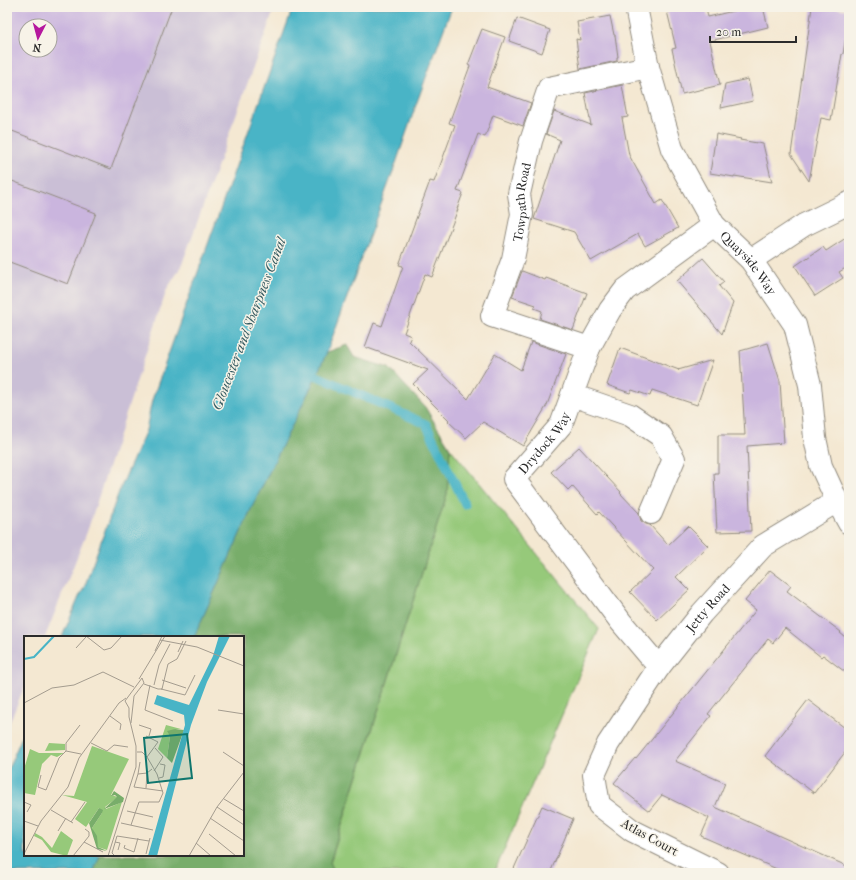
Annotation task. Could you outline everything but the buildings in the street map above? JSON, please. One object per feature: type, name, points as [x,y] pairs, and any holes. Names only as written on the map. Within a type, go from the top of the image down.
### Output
[{"type":"street","name":"Quayside Way","points":[[636,7],[648,67],[672,149],[714,225],[751,260],[795,325],[810,385],[815,438],[821,466],[849,523]]},
{"type":"street","name":"Towpath Road","points":[[589,348],[492,316],[512,259],[522,214],[519,194],[531,141],[549,88],[648,67]]},
{"type":"street","points":[[751,260],[804,225],[849,203]]},
{"type":"street","name":"Drydock Way","points":[[660,667],[621,622],[514,479],[561,425],[589,348],[610,310],[625,290],[714,225]]},
{"type":"street","points":[[572,396],[630,415],[661,436],[674,459],[651,513]]},
{"type":"street","name":"Jetty Road","points":[[608,744],[660,667],[702,613],[763,546],[837,501]]},
{"type":"street","name":"Atlas Court","points":[[608,744],[594,775],[599,805],[633,831],[718,873]]},
{"type":"shaded area","points":[[7,7],[275,7],[181,267],[167,289],[87,532],[45,636],[24,636],[24,687],[7,729]]},
{"type":"green space","points":[[347,345],[354,357],[389,368],[425,407],[450,448],[447,494],[330,862],[335,873],[93,873],[100,856],[244,856],[244,636],[194,636],[252,507],[327,352]]},
{"type":"green space","points":[[450,448],[599,629],[494,873],[335,873],[330,863],[447,494]]},
{"type":"water","name":"Gloucester and Sharpness Canal","points":[[293,7],[452,7],[327,352],[252,507],[194,636],[62,636],[84,588],[120,489],[146,430],[152,400]]},
{"type":"water","points":[[24,732],[24,856],[100,856],[93,873],[7,873],[7,771]]},
{"type":"waterway","points":[[306,371],[426,424],[465,504]]}]
